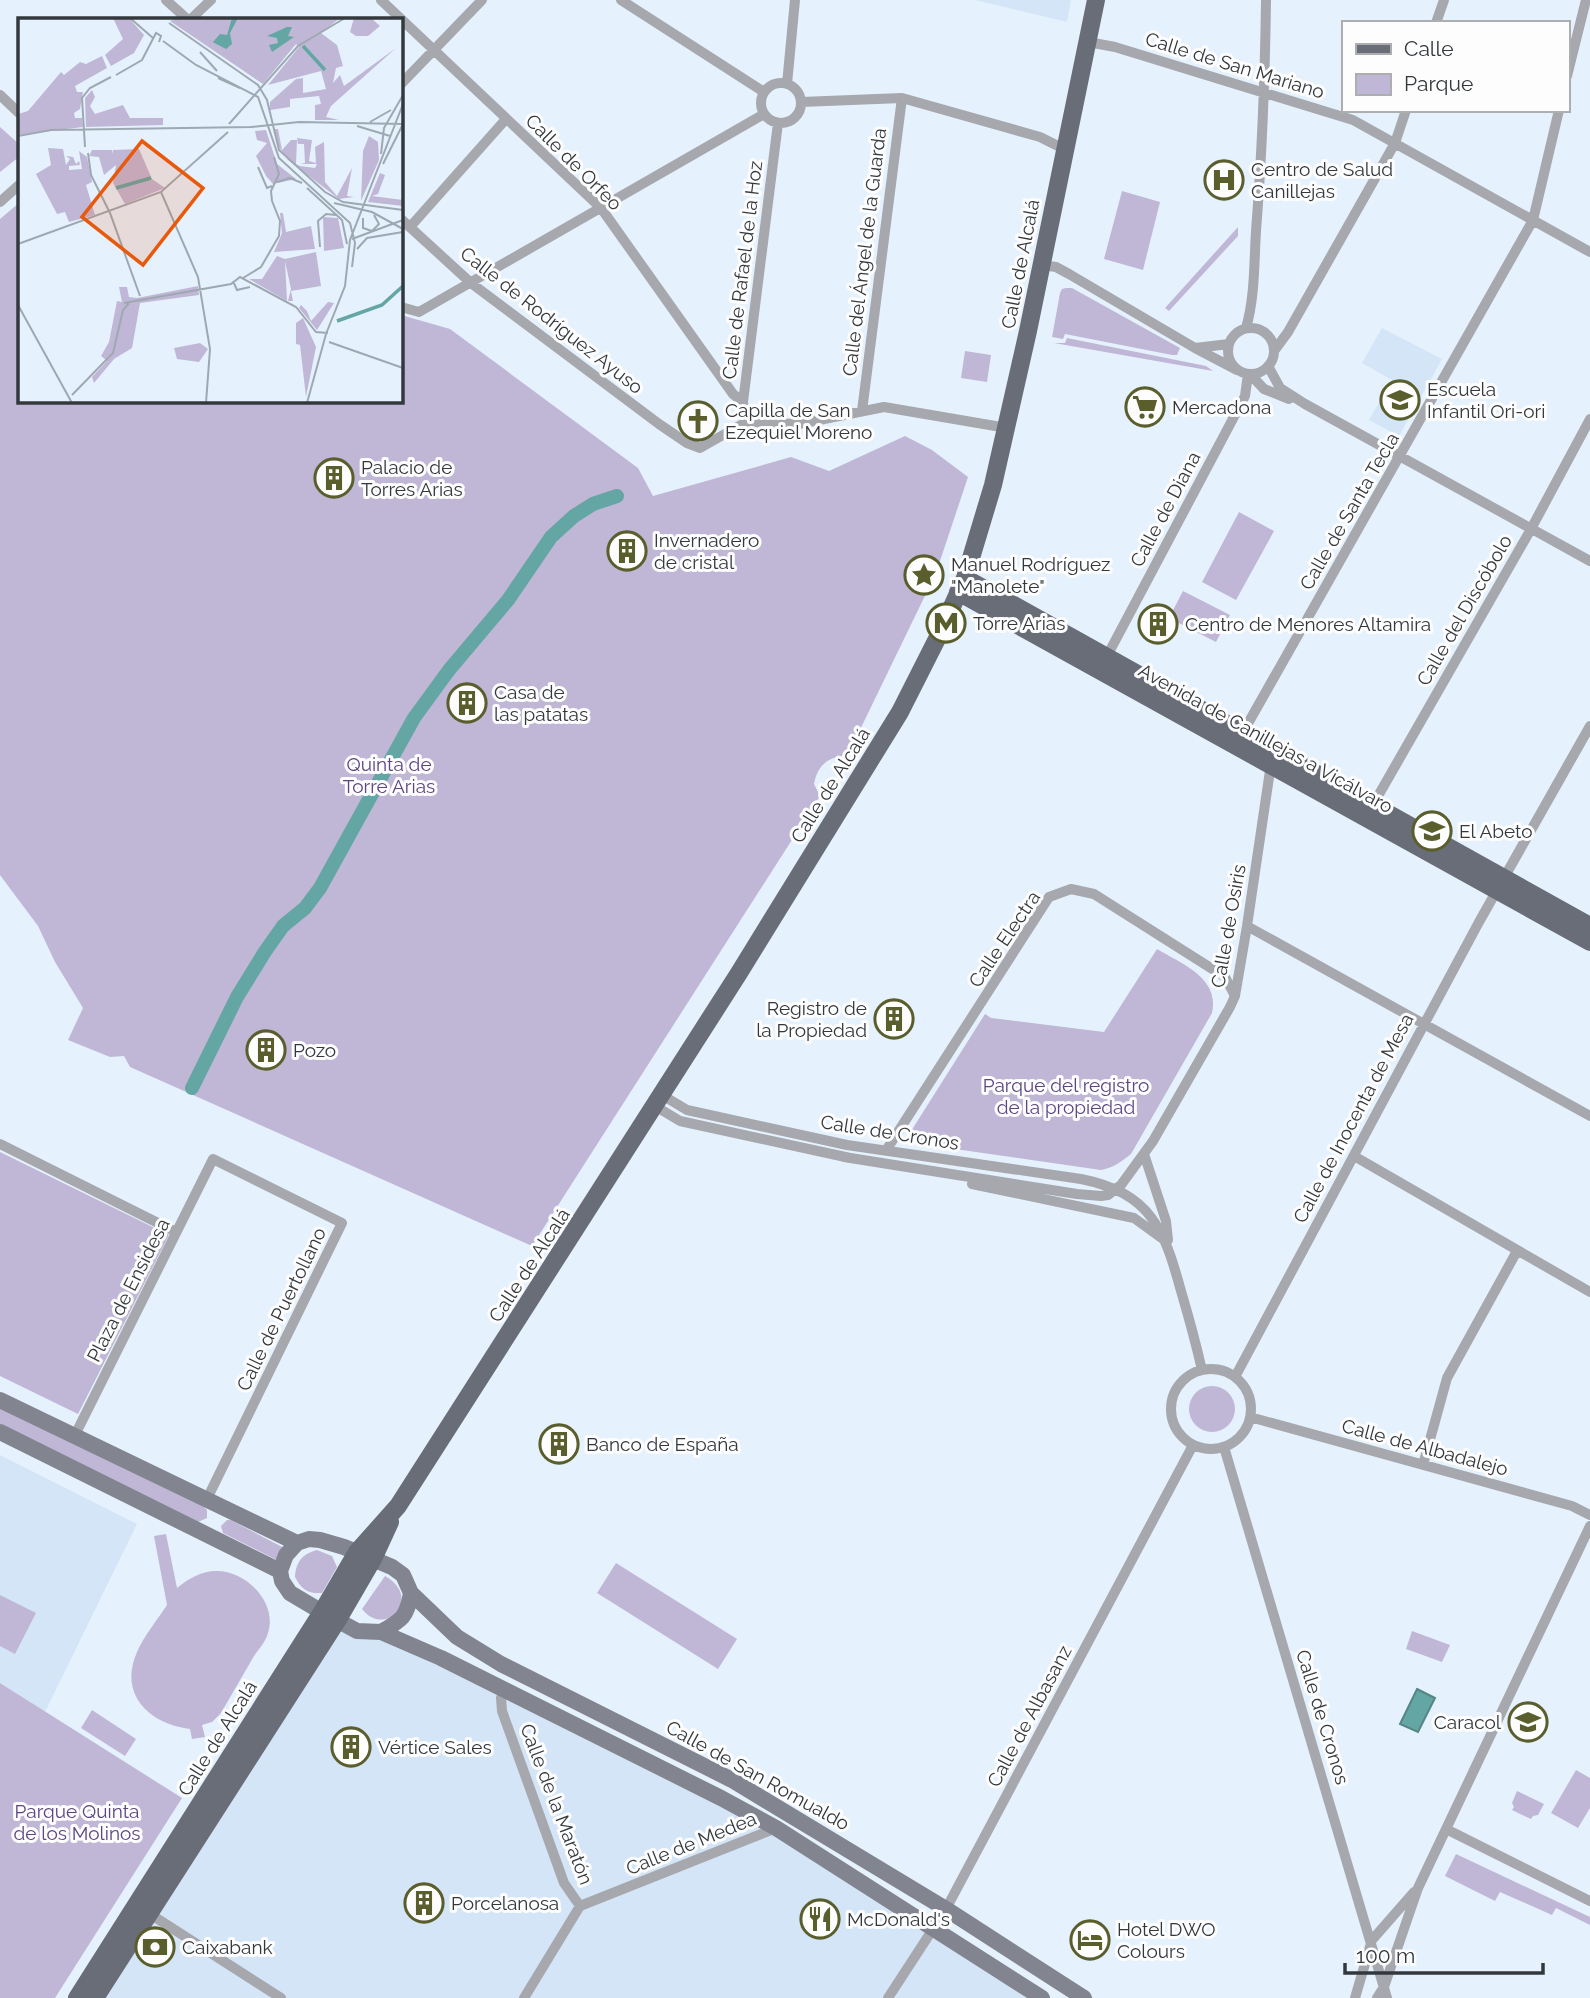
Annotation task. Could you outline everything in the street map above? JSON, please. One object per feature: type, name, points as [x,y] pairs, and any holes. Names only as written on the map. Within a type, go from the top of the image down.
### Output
[{"type":"main road","name":"Calle de Alcalá","points":[[95,1998],[150,1914],[365,1555],[658,1101],[900,712],[962,585],[984,521],[1007,428],[1097,0]]},
{"type":"main road","name":"Avenida de Canillejas a Vicálvaro","points":[[962,585],[1107,658],[1242,734],[1272,758]]},
{"type":"main road","name":"Avenida de Canillejas a Vicálvaro","points":[[962,585],[1501,884],[1590,926]]},
{"type":"main road","name":"Avenida de Canillejas a Vicálvaro","points":[[1501,884],[1590,942]]},
{"type":"main road","points":[[0,1400],[297,1544],[286,1555],[281,1571],[0,1432]]},
{"type":"main road","points":[[205,1533],[219,1517],[212,1504]]},
{"type":"main road","name":"Calle de San Romualdo","points":[[297,1544],[309,1539],[320,1540],[365,1555],[403,1575],[411,1592],[457,1637],[501,1664],[732,1780],[946,1909],[1084,1998]]},
{"type":"main road","name":"Calle de San Romualdo","points":[[281,1571],[282,1581],[290,1593],[330,1616],[357,1630],[381,1632],[441,1658],[776,1828],[1042,1998]]},
{"type":"main road","points":[[381,1632],[397,1623],[408,1610],[411,1592]]},
{"type":"main road","name":"Calle de Alcalá","points":[[77,1998],[330,1616]]},
{"type":"street","points":[[166,0],[188,18]]},
{"type":"street","points":[[190,18],[211,0]]},
{"type":"street","name":"Calle de Orfeo","points":[[381,0],[400,18]]},
{"type":"street","points":[[402,84],[482,0]]},
{"type":"street","points":[[621,0],[764,92]]},
{"type":"street","points":[[787,84],[795,0]]},
{"type":"street","points":[[1246,328],[1251,303],[1265,93],[1266,0]]},
{"type":"street","points":[[1437,21],[1444,0]]},
{"type":"street","points":[[1569,68],[1586,0]]},
{"type":"street","name":"Calle de Orfeo","points":[[402,20],[601,208],[733,394],[743,402]]},
{"type":"street","name":"Calle de San Mariano","points":[[1088,42],[1115,47],[1353,120],[1590,251]]},
{"type":"street","points":[[774,84],[787,84],[797,91],[801,102],[794,118],[778,123],[764,114],[761,103],[764,92],[774,84]]},
{"type":"street","points":[[0,95],[18,112]]},
{"type":"street","points":[[801,102],[902,98],[1040,137],[1064,149]]},
{"type":"street","name":"Calle del Ángel de la Guarda","points":[[862,411],[902,98]]},
{"type":"street","points":[[1041,265],[1056,267],[1069,274],[1195,348],[1245,372],[1257,373],[1268,366],[1274,351],[1288,332],[1395,143],[1405,112]]},
{"type":"street","name":"Calle de Santa Tecla","points":[[1242,734],[1532,220],[1559,112]]},
{"type":"street","points":[[402,307],[419,312],[764,114]]},
{"type":"street","points":[[405,223],[506,119]]},
{"type":"street","name":"Calle de Rafael de la Hoz","points":[[746,422],[743,402],[778,123]]},
{"type":"street","points":[[0,202],[18,186]]},
{"type":"street","name":"Calle de Rodríguez Ayuso","points":[[405,223],[471,283],[687,443],[700,448],[746,422]]},
{"type":"street","points":[[1274,351],[1268,335],[1258,328],[1246,328],[1235,333],[1229,344],[1229,358],[1264,389],[1306,404]]},
{"type":"street","points":[[1195,348],[1229,344]]},
{"type":"street","points":[[1268,366],[1280,388],[1306,404],[1590,561]]},
{"type":"street","name":"Calle de Diana","points":[[1107,658],[1245,396],[1245,372]]},
{"type":"street","points":[[746,422],[799,424],[884,407],[1007,428]]},
{"type":"street","name":"Calle del Discóbolo","points":[[1369,811],[1531,529],[1590,419]]},
{"type":"street","name":"Calle de Inocenta de Mesa","points":[[1235,1377],[1424,1023],[1590,726]]},
{"type":"street","name":"Calle de Osiris","points":[[1116,1190],[1144,1154],[1234,996],[1272,758]]},
{"type":"street","name":"Calle Electra","points":[[887,1150],[1049,897],[1071,889],[1094,894],[1225,977],[1234,996]]},
{"type":"street","points":[[1247,926],[1590,1116]]},
{"type":"street","name":"Calle de Cronos","points":[[658,1101],[687,1110],[847,1145],[1099,1183],[1116,1190],[1152,1217],[1168,1243],[1202,1370]]},
{"type":"street","name":"Calle de Cronos","points":[[658,1101],[680,1121],[1134,1218],[1168,1243]]},
{"type":"street","points":[[0,1144],[176,1232]]},
{"type":"street","points":[[1144,1154],[1166,1221],[1168,1243]]},
{"type":"street","points":[[1354,1156],[1590,1292]]},
{"type":"street","name":"Calle de Cronos","points":[[844,1157],[1077,1194],[1101,1196],[1116,1190]]},
{"type":"street","name":"Plaza de Ensidesa","points":[[74,1437],[213,1158]]},
{"type":"street","name":"Calle de Puertollano","points":[[212,1504],[342,1223],[213,1158]]},
{"type":"street","points":[[1423,1465],[1447,1378],[1517,1251]]},
{"type":"street","points":[[1213,1369],[1235,1377],[1249,1397],[1250,1417],[1245,1430],[1236,1440],[1214,1449],[1193,1445],[1183,1438],[1171,1417],[1174,1393],[1181,1382],[1202,1370],[1213,1369]]},
{"type":"street","name":"Calle de Albadalejo","points":[[1250,1417],[1572,1506],[1590,1515]]},
{"type":"street","name":"Calle de Albasanz","points":[[888,1998],[946,1909],[1193,1445]]},
{"type":"street","name":"Calle de Cronos","points":[[1224,1447],[1386,1993]]},
{"type":"street","points":[[1377,1998],[1386,1993],[1418,1888],[1590,1527]]},
{"type":"street","name":"Calle de la Maratón","points":[[503,1690],[502,1711],[564,1883],[580,1906],[524,1998]]},
{"type":"street","name":"Calle de Medea","points":[[580,1906],[776,1828]]},
{"type":"street","points":[[1446,1829],[1590,1901]]},
{"type":"street","points":[[1355,1998],[1371,1940],[1418,1888]]},
{"type":"street","points":[[131,1913],[150,1914],[281,1998]]},
{"type":"shaded area","points":[[975,0],[1071,0],[1067,22]]},
{"type":"shaded area","name":"Escuela Infantil Ori-ori","points":[[1382,328],[1442,359],[1399,436],[1369,420],[1392,380],[1362,363]]},
{"type":"shaded area","points":[[0,1455],[137,1524],[45,1712],[0,1683]]},
{"type":"shaded area","points":[[337,1621],[381,1632],[721,1798],[1042,1998],[95,1998]]},
{"type":"shaded area","points":[[1417,1689],[1435,1698],[1418,1732],[1400,1724]]},
{"type":"green space","points":[[0,127],[18,143],[18,158],[0,172]]},
{"type":"green space","points":[[1122,191],[1160,202],[1143,270],[1104,259]]},
{"type":"green space","name":"Quinta de Torre Arias","points":[[18,204],[18,402],[402,402],[402,315],[450,329],[638,468],[653,496],[791,457],[829,471],[905,436],[932,450],[968,477],[936,573],[856,738],[844,756],[833,758],[820,768],[814,784],[820,796],[532,1246],[130,1067],[124,1056],[110,1057],[68,1040],[83,1008],[55,962],[38,926],[0,875],[0,219]]},
{"type":"green space","points":[[1238,227],[1238,236],[1169,311],[1165,308]]},
{"type":"green space","points":[[1066,288],[1072,288],[1180,348],[1177,355],[1065,334],[1063,339],[1052,337],[1060,293]]},
{"type":"green space","points":[[1067,338],[1206,366],[1213,371],[1054,343],[1065,343]]},
{"type":"green space","points":[[965,351],[991,355],[987,382],[961,378]]},
{"type":"green space","points":[[1239,512],[1274,531],[1236,600],[1202,582]]},
{"type":"green space","points":[[1183,591],[1230,615],[1216,642],[1169,618]]},
{"type":"green space","name":"Parque del registro de la propiedad","points":[[1157,949],[1205,981],[1213,1001],[1212,1013],[1131,1154],[1117,1164],[1101,1170],[920,1144],[915,1141],[911,1134],[913,1128],[985,1014],[991,1018],[1104,1032]]},
{"type":"green space","points":[[0,1152],[169,1235],[78,1414],[0,1376]]},
{"type":"green space","points":[[1212,1386],[1229,1392],[1235,1409],[1229,1426],[1212,1432],[1195,1426],[1189,1409],[1195,1392]]},
{"type":"green space","points":[[0,1406],[203,1506],[207,1510],[207,1518],[198,1522],[0,1424]]},
{"type":"green space","points":[[227,1520],[286,1549],[281,1562],[223,1533],[221,1526]]},
{"type":"green space","points":[[166,1534],[177,1588],[200,1574],[210,1571],[227,1572],[248,1582],[257,1590],[268,1610],[270,1621],[266,1639],[221,1713],[212,1722],[202,1725],[205,1737],[192,1739],[190,1729],[162,1721],[151,1714],[141,1705],[132,1681],[132,1667],[137,1652],[167,1605],[154,1536]]},
{"type":"green space","points":[[317,1550],[332,1556],[337,1567],[322,1593],[306,1590],[295,1577],[301,1559]]},
{"type":"green space","points":[[616,1563],[737,1639],[718,1669],[597,1593]]},
{"type":"green space","points":[[385,1576],[396,1585],[401,1595],[401,1604],[390,1618],[381,1620],[371,1617],[362,1609]]},
{"type":"green space","points":[[0,1595],[36,1613],[15,1654],[0,1646]]},
{"type":"green space","points":[[1412,1631],[1450,1645],[1442,1662],[1406,1649]]},
{"type":"green space","name":"Parque Quinta de los Molinos","points":[[0,1683],[182,1798],[55,1998],[0,1998]]},
{"type":"green space","points":[[92,1710],[136,1739],[125,1756],[81,1728]]},
{"type":"green space","points":[[1576,1770],[1590,1778],[1590,1808],[1578,1828],[1551,1813]]},
{"type":"green space","points":[[1517,1791],[1544,1804],[1538,1815],[1531,1819],[1512,1810]]},
{"type":"green space","points":[[1456,1854],[1590,1917],[1590,1925],[1556,1908],[1552,1915],[1500,1892],[1495,1901],[1445,1876]]},
{"type":"waterway","points":[[192,1088],[237,997],[283,926],[305,908],[320,888],[414,718],[449,670],[508,600],[551,537],[574,516],[593,504],[617,496]]},
{"type":"place","name":"Centro de Salud Canillejas","points":[[1224,180]]},
{"type":"place","name":"Escuela Infantil Ori-ori","points":[[1400,400]]},
{"type":"place","name":"Mercadona","points":[[1145,407]]},
{"type":"place","name":"Capilla de San Ezequiel Moreno","points":[[698,421]]},
{"type":"place","name":"Palacio de Torres Arias","points":[[334,478]]},
{"type":"place","name":"Invernadero de cristal","points":[[627,551]]},
{"type":"place","name":"Manuel Rodríguez \"Manolete\"","points":[[924,575]]},
{"type":"place","name":"Torre Arias","points":[[946,623]]},
{"type":"place","name":"Centro de Menores Altamira","points":[[1158,624]]},
{"type":"place","name":"Casa de las patatas","points":[[467,703]]},
{"type":"place","name":"El Abeto","points":[[1432,831]]},
{"type":"place","name":"Registro de la Propiedad","points":[[894,1019]]},
{"type":"place","name":"Pozo","points":[[266,1050]]},
{"type":"place","name":"Banco de España","points":[[559,1444]]},
{"type":"place","name":"Caracol","points":[[1528,1722]]},
{"type":"place","name":"Vértice Sales","points":[[351,1747]]},
{"type":"place","name":"Porcelanosa","points":[[424,1903]]},
{"type":"place","name":"McDonald's","points":[[820,1919]]},
{"type":"place","name":"Hotel DWO Colours","points":[[1090,1940]]},
{"type":"place","name":"Caixabank","points":[[155,1947]]}]
